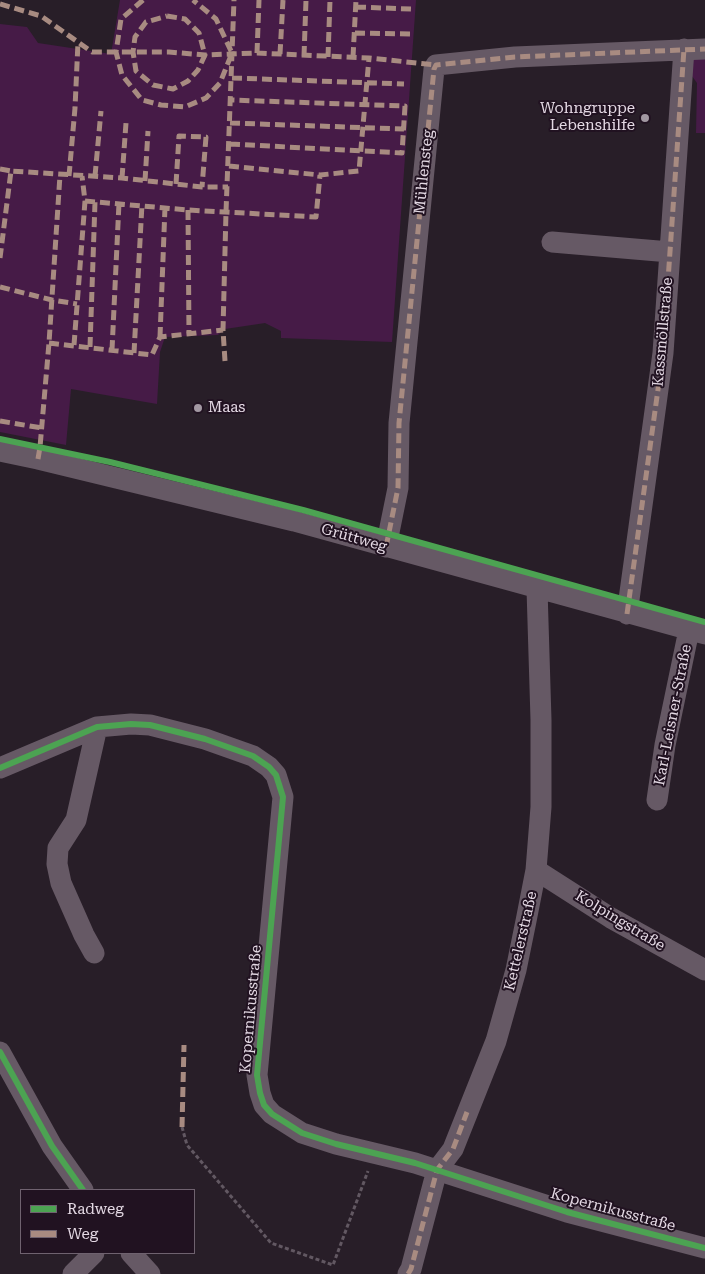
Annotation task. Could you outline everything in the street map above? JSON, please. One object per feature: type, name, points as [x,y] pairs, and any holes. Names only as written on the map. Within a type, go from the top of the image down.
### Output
[{"type":"street","name":"Mühlensteg","points":[[386,547],[398,488],[399,423],[434,69],[436,65],[515,57],[705,48]]},
{"type":"street","name":"Kassmöllstraße","points":[[627,614],[663,353],[684,49]]},
{"type":"street","points":[[552,242],[670,252]]},
{"type":"street","name":"Grüttweg","points":[[0,452],[47,461],[294,521],[697,632]]},
{"type":"street","name":"Kettelerstraße","points":[[408,1274],[411,1269],[437,1170],[453,1148],[496,1041],[516,970],[536,870],[542,772],[537,588]]},
{"type":"street","name":"Karl-Leisner-Straße","points":[[657,800],[665,745],[697,632]]},
{"type":"street","name":"Kopernikusstraße","points":[[0,768],[97,728],[131,724],[150,724],[220,744],[253,756],[269,767],[276,775],[283,797],[257,1075],[264,1105],[272,1114],[302,1133],[437,1170],[567,1212],[705,1248]]},
{"type":"street","points":[[94,953],[61,883],[57,864],[58,848],[76,820],[97,728]]},
{"type":"street","name":"Kolpingstraße","points":[[536,870],[612,918],[705,970]]},
{"type":"street","points":[[0,1052],[52,1146],[82,1189]]},
{"type":"street","points":[[73,1274],[93,1254]]},
{"type":"street","points":[[132,1254],[150,1274]]},
{"type":"path","points":[[182,1127],[186,1146],[271,1243],[333,1265],[374,1154]]},
{"type":"shaded area","points":[[120,0],[416,0],[392,342],[281,338],[281,331],[265,323],[225,329],[218,335],[165,337],[160,352],[157,404],[71,389],[66,445],[0,432],[0,24],[27,27],[38,43],[111,54]]},
{"type":"shaded area","points":[[705,55],[705,133],[696,133],[697,83],[689,72],[690,56]]},
{"type":"marked path","points":[[143,0],[121,19],[116,52],[122,75],[142,100],[161,105],[185,107],[206,98],[220,83],[232,53],[216,19],[193,0]]},
{"type":"marked path","points":[[225,361],[223,330],[234,0]]},
{"type":"marked path","points":[[257,53],[259,0]]},
{"type":"marked path","points":[[280,54],[283,0]]},
{"type":"marked path","points":[[304,56],[306,0]]},
{"type":"marked path","points":[[328,57],[330,0]]},
{"type":"marked path","points":[[353,57],[356,0]]},
{"type":"marked path","points":[[0,4],[41,16],[92,52],[169,52],[205,55],[257,53],[369,58],[436,65]]},
{"type":"marked path","points":[[356,7],[411,9]]},
{"type":"marked path","points":[[167,16],[185,19],[199,33],[205,55],[198,70],[188,81],[173,89],[153,85],[136,71],[133,52],[135,37],[146,22],[167,16]]},
{"type":"marked path","points":[[355,33],[411,34]]},
{"type":"marked path","points":[[69,176],[78,42]]},
{"type":"marked path","points":[[627,614],[663,353],[684,49]]},
{"type":"marked path","points":[[386,547],[398,488],[399,423],[434,69],[436,65],[515,57],[705,49]]},
{"type":"marked path","points":[[229,166],[320,175],[359,171],[369,58]]},
{"type":"marked path","points":[[232,78],[404,84]]},
{"type":"marked path","points":[[230,144],[402,153],[405,106],[231,100]]},
{"type":"marked path","points":[[95,176],[101,111]]},
{"type":"marked path","points":[[122,178],[126,123]]},
{"type":"marked path","points":[[230,123],[404,129]]},
{"type":"marked path","points":[[145,181],[148,131]]},
{"type":"marked path","points":[[176,184],[179,136],[206,137],[202,187]]},
{"type":"marked path","points":[[0,169],[11,171]]},
{"type":"marked path","points":[[0,258],[11,171],[122,178],[202,187],[228,187]]},
{"type":"marked path","points":[[38,459],[49,343],[60,175]]},
{"type":"marked path","points":[[85,201],[188,210],[316,217],[320,175]]},
{"type":"marked path","points":[[74,345],[85,201],[82,176]]},
{"type":"marked path","points":[[90,347],[95,202]]},
{"type":"marked path","points":[[112,350],[119,203]]},
{"type":"marked path","points":[[134,353],[142,204]]},
{"type":"marked path","points":[[160,337],[165,207]]},
{"type":"marked path","points":[[188,210],[189,335]]},
{"type":"marked path","points":[[0,287],[77,304]]},
{"type":"marked path","points":[[49,343],[152,355],[160,337],[223,330]]},
{"type":"marked path","points":[[0,421],[42,428]]},
{"type":"marked path","points":[[182,1127],[184,1045]]},
{"type":"marked path","points":[[408,1274],[411,1269],[437,1170],[453,1149],[467,1112]]},
{"type":"cycle path","points":[[0,439],[110,462],[303,510],[705,622]]},
{"type":"cycle path","points":[[0,768],[97,727],[131,724],[150,725],[205,739],[253,756],[269,767],[276,775],[283,797],[257,1075],[264,1105],[272,1114],[302,1133],[336,1144],[415,1163],[567,1212],[705,1248]]},
{"type":"cycle path","points":[[0,1052],[52,1146],[82,1189]]},
{"type":"place","name":"Wohngruppe Lebenshilfe","points":[[645,118]]},
{"type":"place","name":"Maas","points":[[198,408]]}]
